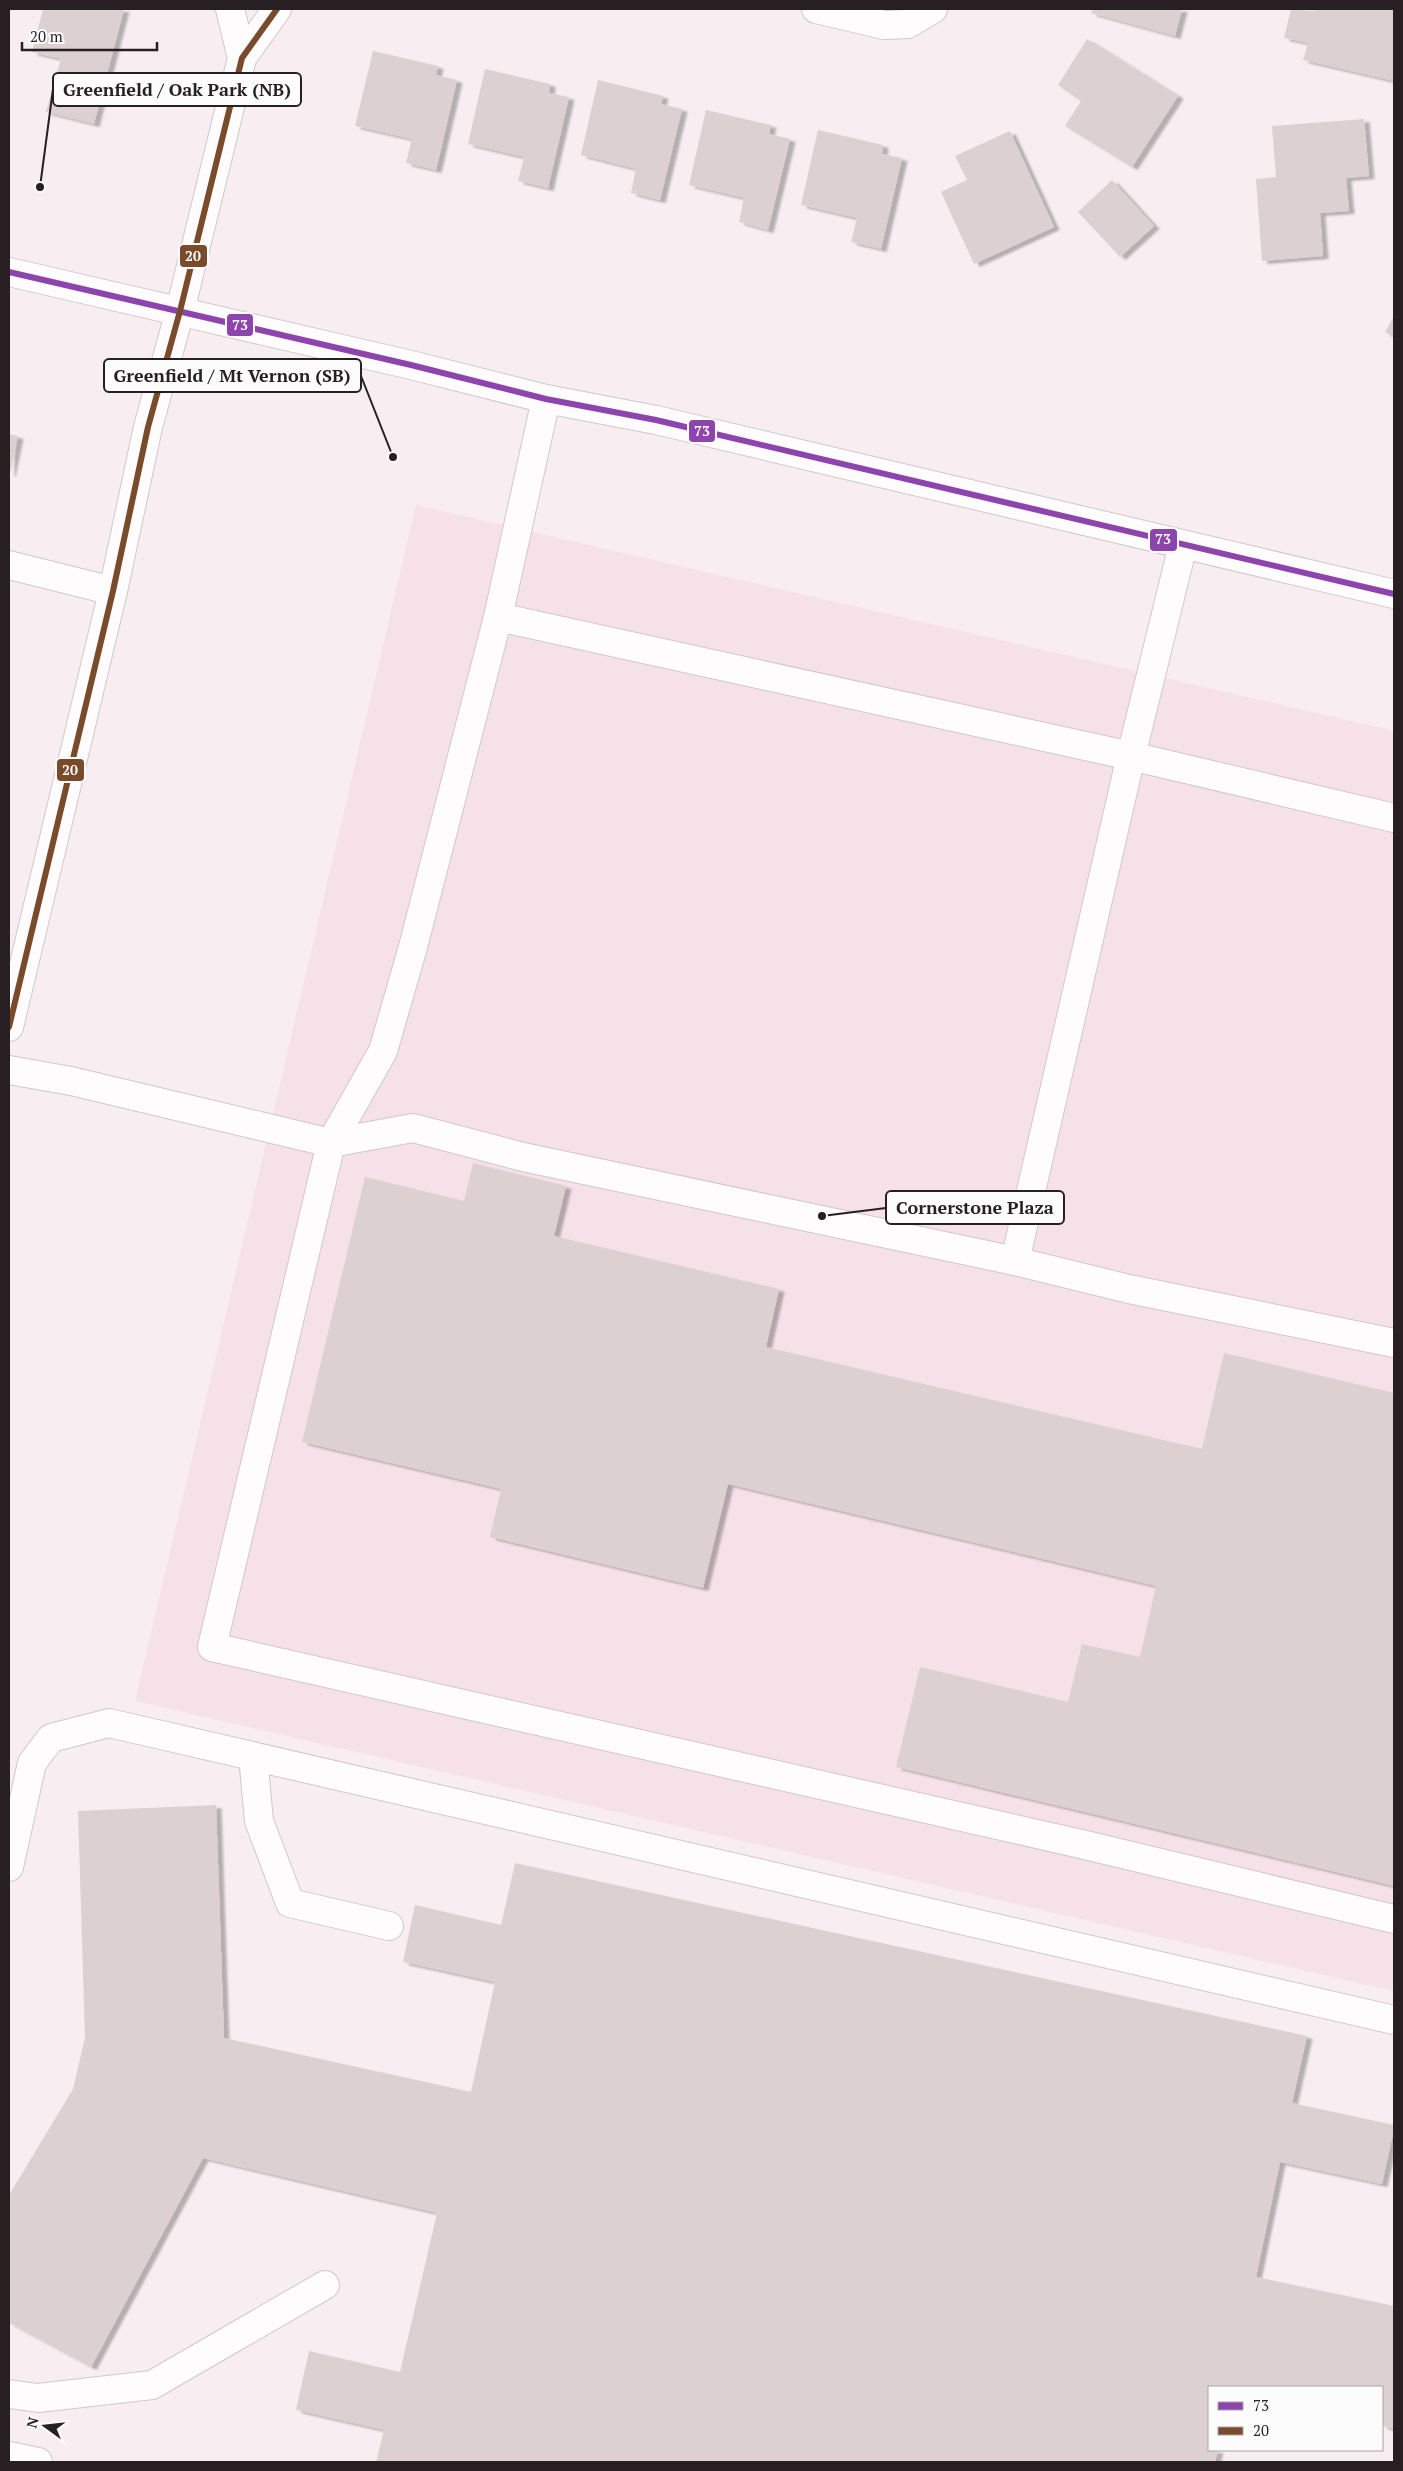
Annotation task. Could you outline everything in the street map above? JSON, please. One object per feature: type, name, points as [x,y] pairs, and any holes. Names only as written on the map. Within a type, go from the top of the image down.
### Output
[{"type":"main road","points":[[230,9],[242,58]]},
{"type":"main road","points":[[9,1028],[114,592],[148,427],[180,311],[242,58],[277,9]]},
{"type":"main road","points":[[816,9],[884,26],[908,24],[933,9]]},
{"type":"main road","points":[[9,272],[546,399],[656,420],[1394,594]]},
{"type":"main road","points":[[546,399],[498,617],[416,938],[383,1050],[331,1143],[212,1647],[1071,1842],[1394,1919]]},
{"type":"main road","points":[[1015,1261],[1131,756],[1183,544]]},
{"type":"main road","points":[[9,566],[114,592]]},
{"type":"main road","points":[[498,617],[1131,756],[1394,818]]},
{"type":"main road","points":[[9,1070],[71,1081],[331,1143],[413,1128],[523,1157],[1015,1261],[1128,1289],[1394,1343]]},
{"type":"main road","points":[[9,1867],[32,1763],[50,1738],[109,1723],[1394,2020]]},
{"type":"main road","points":[[253,1756],[259,1821],[290,1903],[389,1926]]},
{"type":"main road","points":[[9,2394],[38,2398],[152,2385],[324,2285]]},
{"type":"main road","points":[[9,2456],[38,2462]]},
{"type":"shaded area","points":[[416,505],[1394,731],[1394,1991],[135,1701]]},
{"type":"building","points":[[43,9],[124,9],[94,124],[46,112],[61,59],[32,52]]},
{"type":"building","points":[[1093,9],[1182,9],[1175,36],[1091,13]]},
{"type":"building","points":[[1291,9],[1314,11],[1315,9],[1394,9],[1394,81],[1303,60],[1308,43],[1284,38]]},
{"type":"building","points":[[1087,39],[1178,96],[1132,167],[1065,126],[1081,101],[1058,85]]},
{"type":"building","points":[[373,51],[438,66],[436,75],[457,80],[436,170],[406,163],[412,139],[355,126]]},
{"type":"building","points":[[485,69],[550,84],[549,93],[569,97],[548,188],[518,181],[524,157],[468,144]]},
{"type":"building","points":[[598,80],[663,96],[661,104],[682,109],[660,200],[631,193],[636,169],[581,155]]},
{"type":"building","points":[[706,110],[771,125],[769,134],[790,139],[768,230],[739,222],[744,198],[689,185]]},
{"type":"building","points":[[1364,119],[1369,176],[1346,178],[1349,211],[1320,213],[1323,256],[1262,261],[1256,179],[1276,177],[1272,126]]},
{"type":"building","points":[[818,130],[883,145],[882,154],[902,158],[881,249],[851,242],[857,218],[801,205]]},
{"type":"building","points":[[1010,131],[1054,227],[974,264],[941,192],[967,180],[955,156]]},
{"type":"building","points":[[1112,180],[1154,226],[1120,257],[1078,212]]},
{"type":"building","points":[[1394,316],[1394,338],[1385,332]]},
{"type":"building","points":[[9,434],[18,436],[10,474],[9,474]]},
{"type":"building","points":[[473,1163],[566,1186],[554,1236],[779,1289],[766,1347],[1202,1449],[1224,1353],[1394,1393],[1394,1886],[896,1767],[920,1667],[1068,1702],[1082,1644],[1140,1657],[1156,1586],[728,1484],[703,1588],[490,1537],[501,1489],[302,1442],[365,1177],[464,1201]]},
{"type":"building","points":[[216,1805],[224,2038],[471,2092],[495,1982],[403,1962],[415,1905],[501,1925],[515,1863],[1307,2036],[1292,2103],[1394,2125],[1394,2129],[1382,2184],[1280,2162],[1256,2277],[1394,2306],[1394,2429],[1383,2426],[1383,2386],[1208,2386],[1208,2451],[1218,2451],[1215,2462],[376,2462],[384,2430],[296,2410],[309,2351],[400,2372],[437,2213],[203,2158],[91,2367],[9,2323],[9,2195],[73,2089],[85,2038],[78,1811]]},
{"type":"transit line","name":"20","points":[[9,1027],[113,591],[148,427],[180,311],[242,58],[277,9]]},
{"type":"transit line","name":"73","points":[[9,272],[411,365],[546,399],[656,420],[1394,594]]},
{"type":"place","name":"Greenfield / Oak Park (NB)","points":[[40,187]]},
{"type":"place","name":"Greenfield / Mt Vernon (SB)","points":[[393,457]]},
{"type":"place","name":"Cornerstone Plaza","points":[[822,1216]]}]
